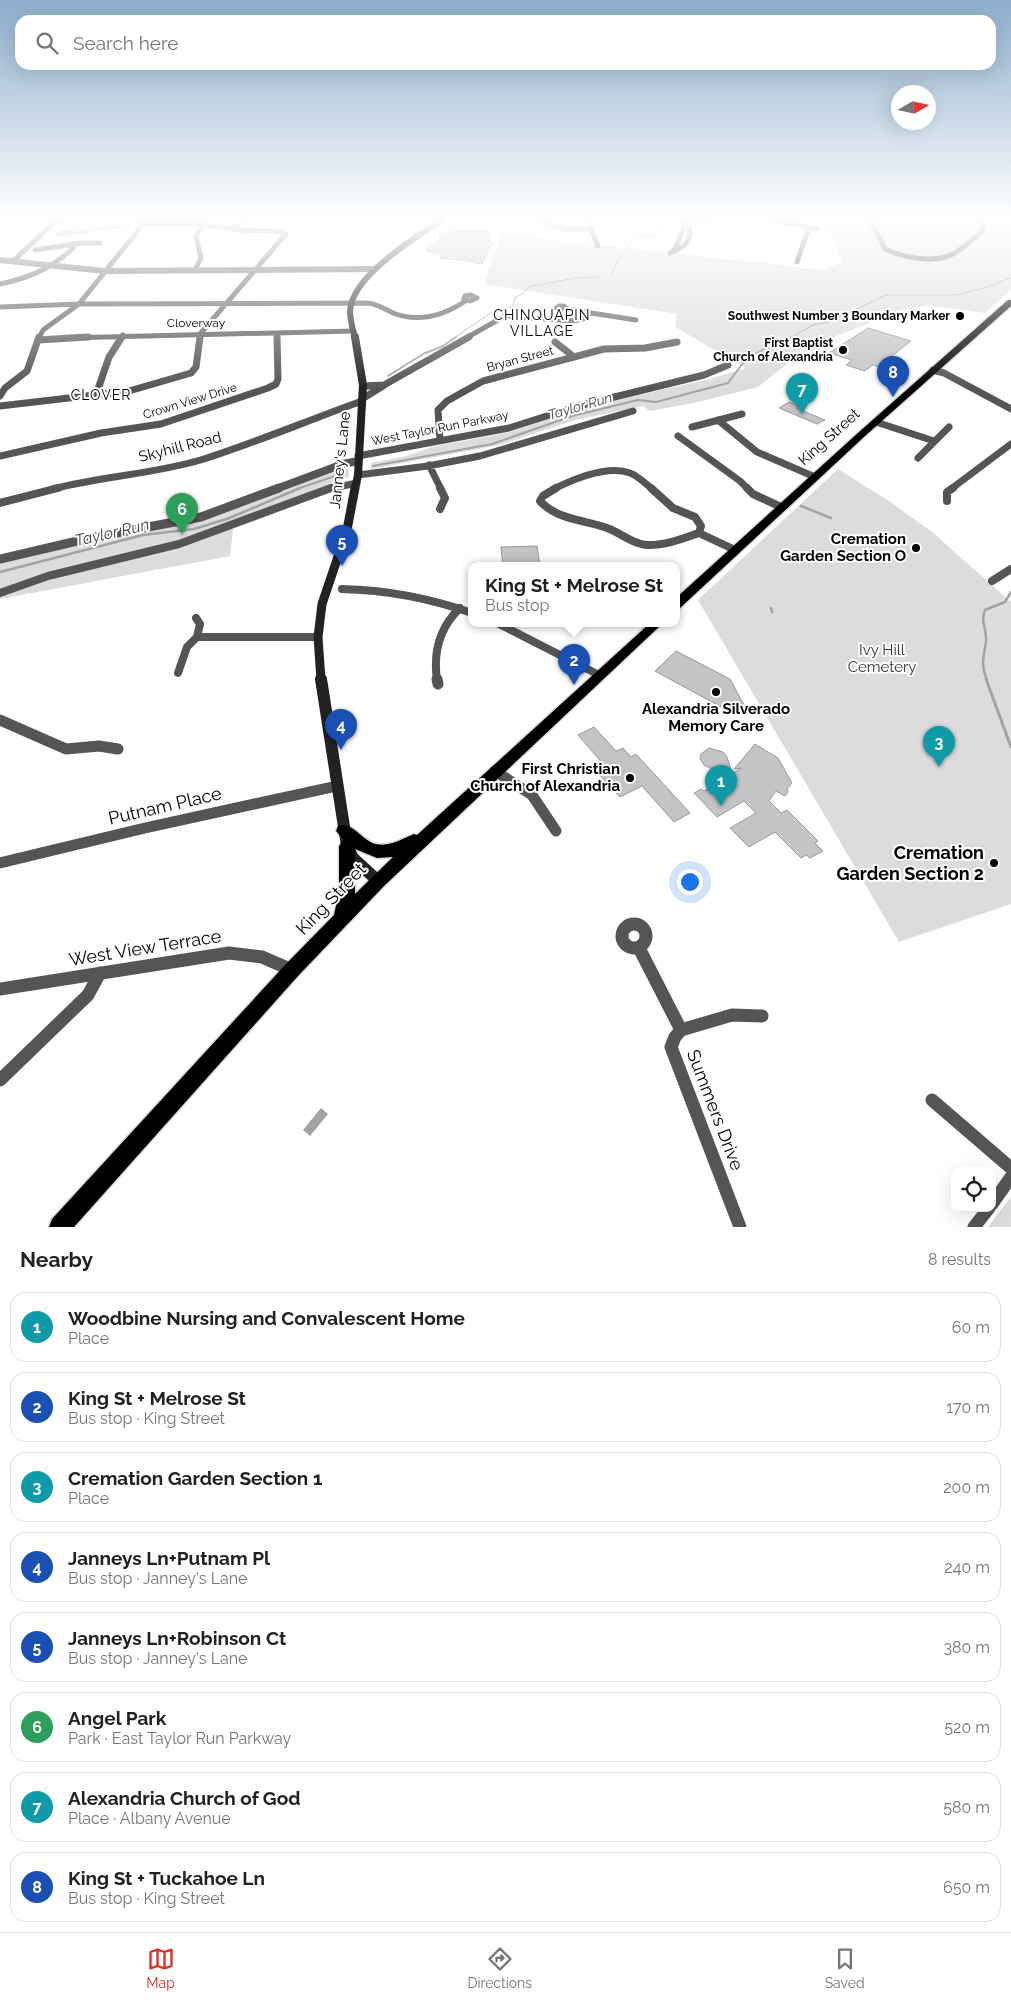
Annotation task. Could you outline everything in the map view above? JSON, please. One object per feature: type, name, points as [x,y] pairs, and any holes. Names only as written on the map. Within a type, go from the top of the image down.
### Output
[{"type":"main road","points":[[352,303],[360,286],[369,275]]},
{"type":"main road","name":"King Street","points":[[680,600],[781,507],[1011,302]]},
{"type":"main road","name":"Janney's Lane","points":[[352,303],[350,311],[363,386],[357,479],[347,530],[322,604],[318,637],[320,676],[346,839],[353,858],[378,880]]},
{"type":"main road","name":"King Street","points":[[60,1227],[292,970],[378,880],[653,627]]},
{"type":"main road","points":[[342,918],[347,891],[346,839],[380,852],[398,849],[427,834]]},
{"type":"street","points":[[0,284],[33,275]]},
{"type":"street","points":[[0,396],[5,388],[27,372],[43,330],[79,304],[102,275]]},
{"type":"street","points":[[0,406],[96,395],[144,387],[190,373],[196,366],[200,334],[251,275]]},
{"type":"street","points":[[0,307],[79,304],[352,303],[372,304],[402,316],[420,317],[444,314],[467,300]]},
{"type":"street","points":[[566,309],[636,320]]},
{"type":"street","name":"Skyhill Road","points":[[0,503],[76,483],[166,468],[194,461],[362,400],[384,385],[506,316],[520,314],[566,322],[583,320],[591,314]]},
{"type":"street","name":"Cloverway","points":[[38,340],[123,335],[277,334],[354,331]]},
{"type":"street","name":"Crown View Drive","points":[[0,456],[100,433],[161,424],[268,388],[276,384],[278,379],[277,334]]},
{"type":"street","points":[[96,395],[109,357],[123,335]]},
{"type":"street","points":[[555,342],[574,357]]},
{"type":"street","name":"Bryan Street","points":[[440,441],[438,410],[447,400],[478,382],[610,348],[645,348],[677,342]]},
{"type":"street","name":"West Taylor Run Parkway","points":[[0,560],[90,538],[201,517],[358,459],[509,428],[578,406],[704,375],[728,365]]},
{"type":"street","points":[[933,370],[944,373],[1011,410]]},
{"type":"street","points":[[363,386],[384,385]]},
{"type":"street","points":[[0,593],[48,576],[179,544],[357,479],[498,451],[580,424],[632,411]]},
{"type":"street","points":[[692,426],[742,414]]},
{"type":"street","points":[[718,420],[757,452],[816,477]]},
{"type":"street","points":[[876,422],[934,441]]},
{"type":"street","points":[[918,458],[949,427]]},
{"type":"street","points":[[678,436],[740,481],[753,494],[781,507]]},
{"type":"street","points":[[947,501],[947,492],[1011,444]]},
{"type":"street","points":[[429,465],[444,498],[445,502],[440,509]]},
{"type":"street","points":[[698,533],[701,526],[696,518],[674,509],[649,485],[635,475],[622,470],[609,471],[565,484],[540,498],[542,504],[551,510],[573,519],[610,529],[634,542],[644,545],[662,544],[698,533],[735,550]]},
{"type":"street","points":[[992,581],[1011,569]]},
{"type":"street","points":[[342,589],[370,589],[406,593],[432,599],[468,611]]},
{"type":"street","points":[[438,684],[434,668],[439,639],[452,614],[460,608]]},
{"type":"street","points":[[178,673],[187,648],[197,637],[200,624],[196,618]]},
{"type":"street","points":[[505,627],[599,675]]},
{"type":"street","points":[[197,637],[318,637]]},
{"type":"street","points":[[0,720],[66,749],[99,746],[118,749]]},
{"type":"street","points":[[495,771],[532,795],[556,831]]},
{"type":"street","name":"Putnam Place","points":[[0,863],[132,831],[338,786]]},
{"type":"street","points":[[639,948],[681,1030]]},
{"type":"street","name":"West View Terrace","points":[[0,989],[216,954],[247,952],[262,956],[292,970]]},
{"type":"street","points":[[0,1080],[88,995],[100,973]]},
{"type":"street","name":"Summers Drive","points":[[740,1227],[671,1047],[675,1037],[681,1030],[732,1015],[762,1016]]},
{"type":"street","points":[[932,1100],[1011,1168]]},
{"type":"street","points":[[996,1198],[1011,1177]]},
{"type":"street","points":[[974,1227],[986,1212]]},
{"type":"green space","points":[[487,275],[1011,275],[1011,290],[985,313],[927,305],[902,310],[821,342],[826,344],[817,351],[809,350],[806,348],[807,346],[802,347],[798,355],[758,387],[698,402],[650,411],[643,406],[575,420],[500,445],[371,469],[371,463],[407,456],[432,447],[510,432],[575,410],[709,379],[746,368],[675,327],[677,314],[484,284]]},
{"type":"green space","points":[[343,468],[349,469],[349,477],[234,521],[230,556],[0,599],[0,563],[72,546],[215,517]]},
{"type":"green space","name":"Ivy Hill Cemetery","points":[[838,469],[889,501],[932,532],[1011,602],[1011,904],[899,942],[698,600]]},
{"type":"green space","points":[[1011,1197],[1011,1227],[988,1227]]},
{"type":"shaded area","points":[[321,1108],[328,1114],[310,1136],[303,1130]]},
{"type":"building","name":"First Baptist Church of Alexandria","points":[[868,328],[911,341],[887,360],[902,364],[892,372],[873,365],[865,371],[846,365],[852,360],[829,353]]},
{"type":"building","points":[[789,402],[799,406],[796,408],[825,420],[817,424],[779,408]]},
{"type":"building","points":[[537,546],[539,562],[503,562],[501,547]]},
{"type":"building","name":"Alexandria Silverado Memory Care","points":[[676,651],[730,679],[744,705],[741,709],[737,708],[732,713],[655,671]]},
{"type":"building","name":"First Christian Church of Alexandria","points":[[594,727],[616,751],[623,748],[631,757],[636,754],[690,813],[674,822],[642,786],[620,797],[595,770],[604,765],[578,735]]},
{"type":"building","points":[[755,744],[778,758],[792,783],[787,789],[788,792],[785,796],[776,791],[769,801],[781,813],[787,810],[818,841],[815,843],[823,851],[810,858],[806,855],[801,858],[775,832],[749,847],[730,828],[756,813],[744,801],[717,817],[694,793],[701,789],[704,791],[741,768],[734,769]]},
{"type":"building","points":[[709,748],[723,752],[731,769],[712,769],[704,765],[700,759],[701,754]]},
{"type":"waterway","points":[[454,338],[492,312],[513,306],[515,297],[523,294],[528,287],[575,278],[599,277]]},
{"type":"waterway","name":"Taylor Run","points":[[792,337],[790,338],[813,325],[829,322],[886,295],[956,295],[984,288],[1011,278]]},
{"type":"waterway","points":[[388,376],[423,354],[443,346],[456,337]]},
{"type":"waterway","name":"Taylor Run","points":[[373,466],[492,444],[572,416],[638,400],[656,402],[728,383],[746,359],[764,349],[779,345]]},
{"type":"waterway","name":"Taylor Run","points":[[297,489],[341,474]]},
{"type":"waterway","name":"Taylor Run","points":[[0,572],[143,535],[194,529],[227,519],[300,488]]},
{"type":"waterway","points":[[801,506],[831,518]]},
{"type":"waterway","points":[[987,680],[983,664],[986,641],[983,622],[985,610],[1005,602],[1011,592]]},
{"type":"waterway","points":[[771,608],[772,612]]},
{"type":"waterway","points":[[986,679],[1011,747]]},
{"type":"place","name":"Southwest Number 3 Boundary Marker","points":[[960,316]]},
{"type":"place","name":"First Baptist Church of Alexandria","points":[[843,350]]},
{"type":"place","name":"King St + Tuckahoe Ln","points":[[893,397]]},
{"type":"place","name":"Alexandria Church of God","points":[[802,414]]},
{"type":"place","name":"Angel Park","points":[[182,534]]},
{"type":"place","name":"Cremation Garden Section O","points":[[916,548]]},
{"type":"place","name":"Janneys Ln+Robinson Ct","points":[[342,566]]},
{"type":"place","name":"King St + Melrose St","points":[[574,685]]},
{"type":"place","name":"Alexandria Silverado Memory Care","points":[[716,692]]},
{"type":"place","name":"Janneys Ln+Putnam Pl","points":[[341,750]]},
{"type":"place","name":"Cremation Garden Section 1","points":[[939,767]]},
{"type":"place","name":"First Christian Church of Alexandria","points":[[630,778]]},
{"type":"place","name":"Woodbine Nursing and Convalescent Home","points":[[721,806]]},
{"type":"place","name":"Cremation Garden Section 2","points":[[994,863]]},
{"type":"district","name":"CHINQUAPIN VILLAGE","points":[[542,324]]},
{"type":"district","name":"CLOVER","points":[[101,395]]}]
